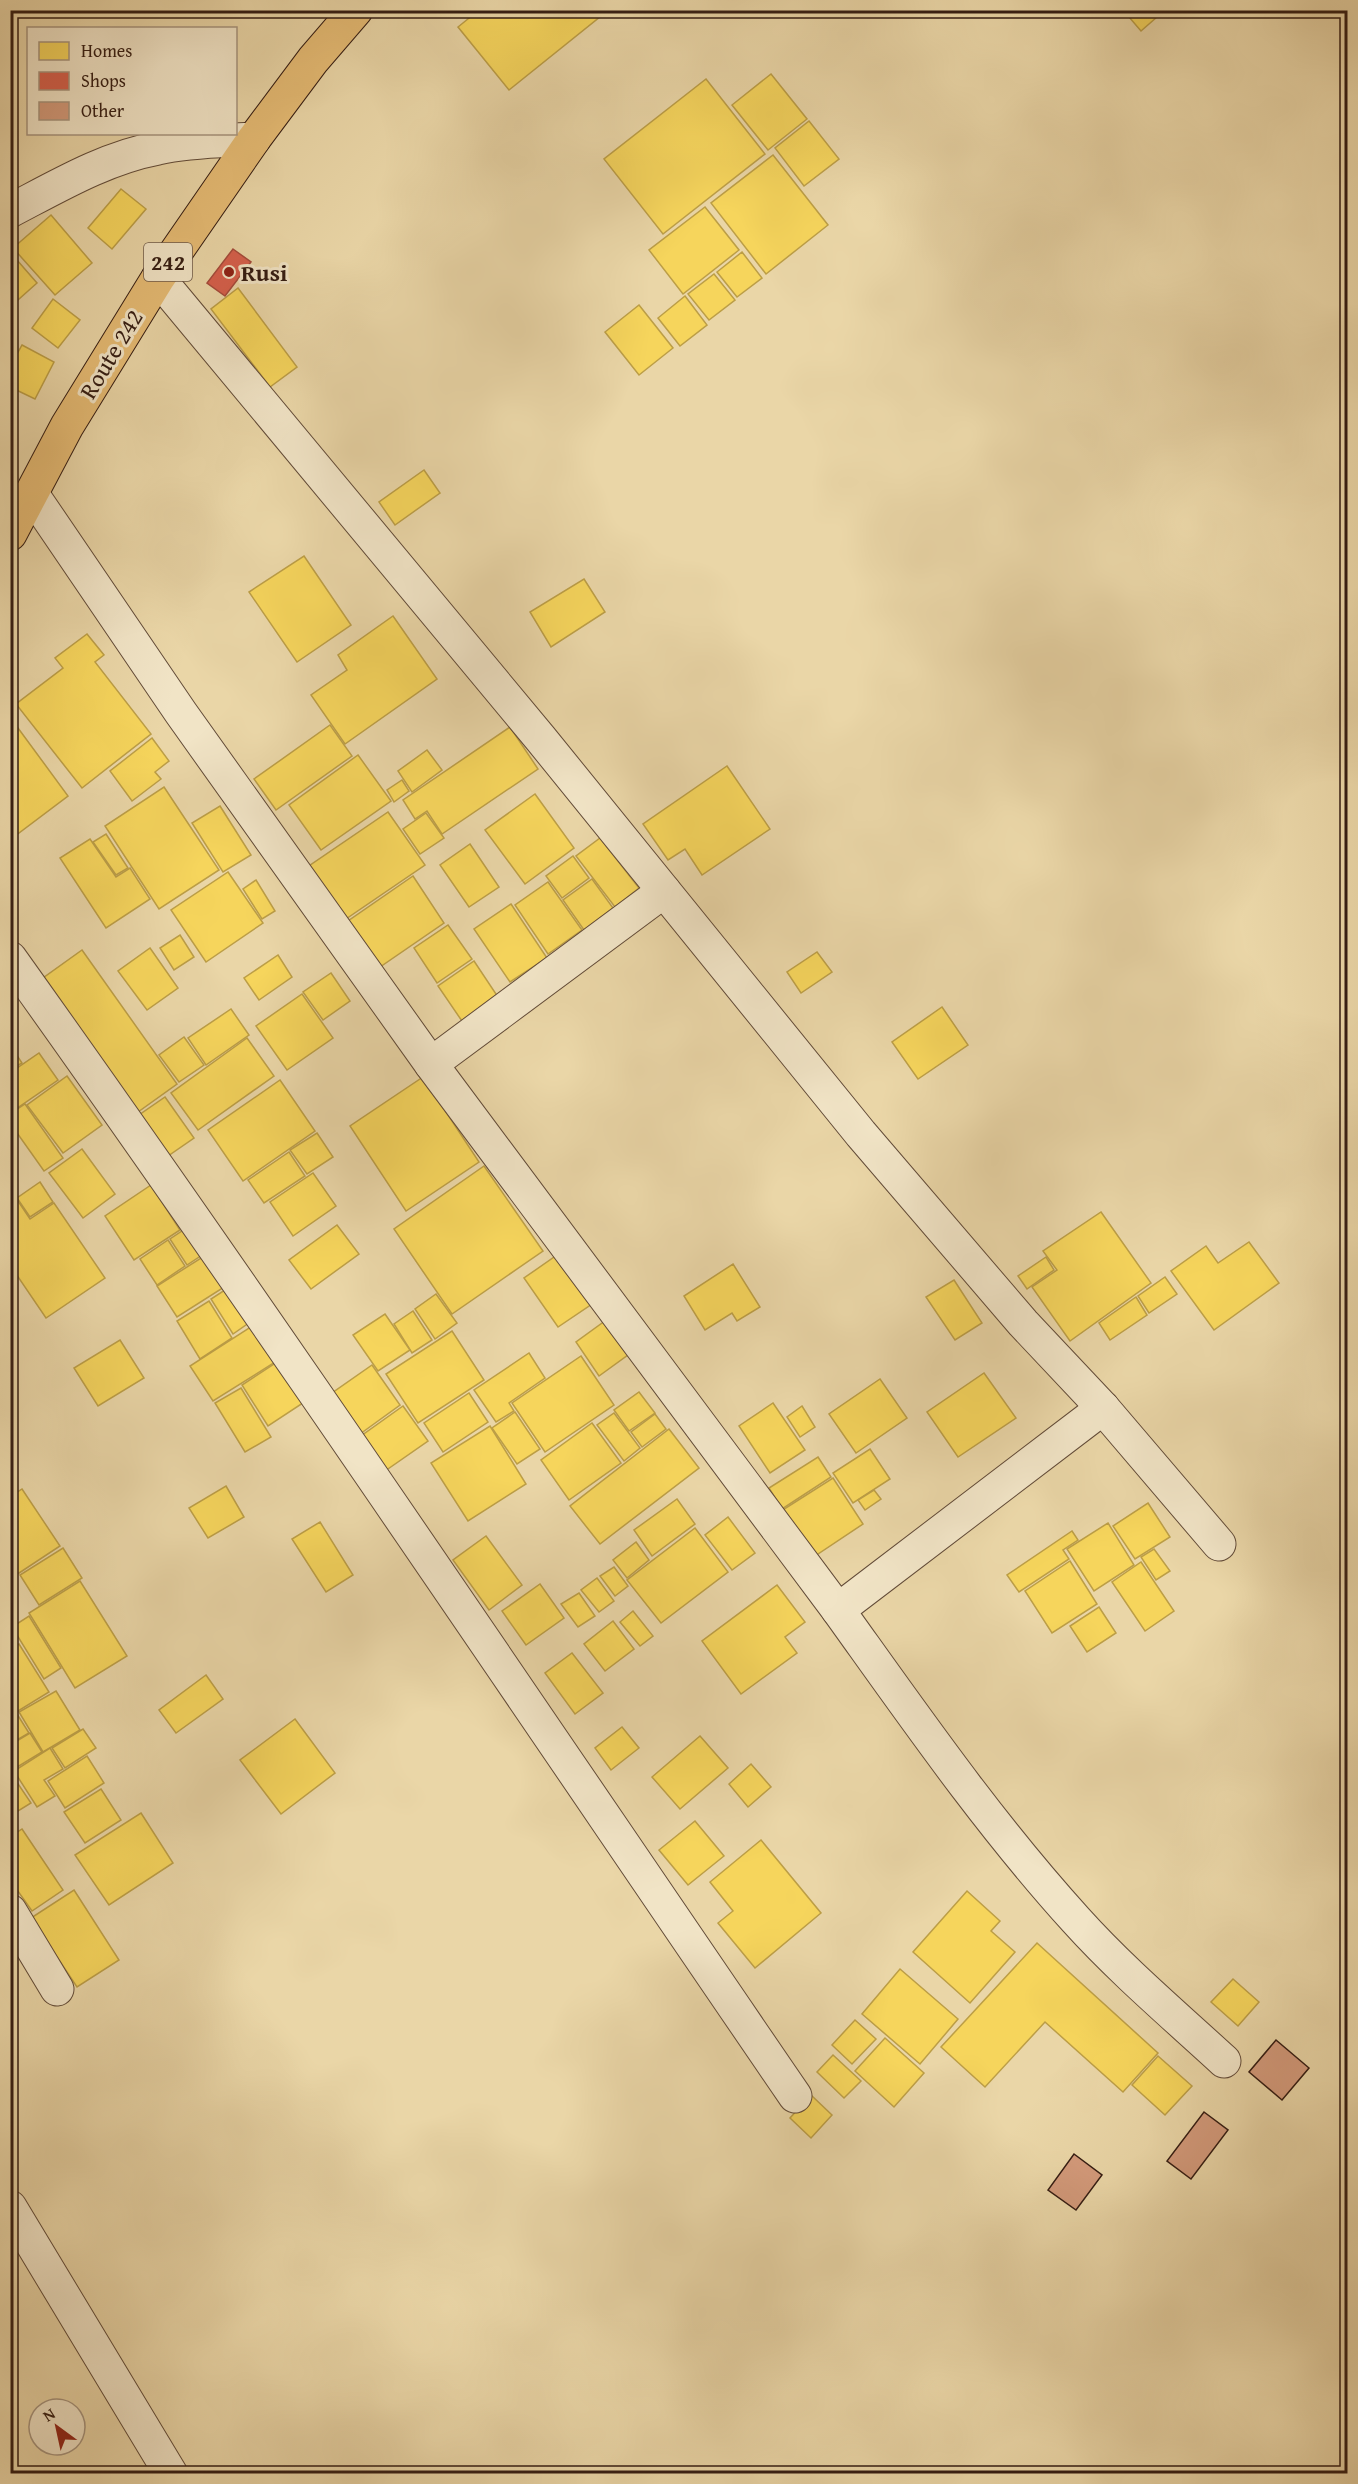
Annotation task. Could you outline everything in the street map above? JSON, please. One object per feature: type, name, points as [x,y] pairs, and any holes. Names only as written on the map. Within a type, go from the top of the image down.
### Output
[{"type":"main road","name":"Route 242","points":[[10,534],[67,426],[158,278],[343,15]]},
{"type":"street","points":[[10,210],[98,166],[125,157],[158,148],[254,139]]},
{"type":"street","points":[[158,278],[664,891],[861,1134],[1023,1323],[1103,1408],[1219,1544]]},
{"type":"street","points":[[32,494],[180,713],[431,1064],[838,1610],[987,1816],[1077,1922],[1224,2061]]},
{"type":"street","points":[[431,1064],[664,891]]},
{"type":"street","points":[[10,958],[118,1108],[358,1455],[795,2096]]},
{"type":"street","points":[[838,1610],[1103,1408]]},
{"type":"street","points":[[10,1911],[57,1989]]},
{"type":"street","points":[[10,2207],[171,2474]]},
{"type":"building: Homes","points":[[479,10],[597,10],[601,16],[509,90],[458,27]]},
{"type":"building: Homes","points":[[1123,10],[1165,10],[1141,31]]},
{"type":"building: Homes","points":[[771,74],[807,119],[768,150],[732,105]]},
{"type":"building: Homes","points":[[706,79],[765,154],[663,234],[604,159]]},
{"type":"building: Homes","points":[[809,121],[839,159],[804,186],[775,148]]},
{"type":"building: Homes","points":[[773,155],[828,225],[766,274],[711,203]]},
{"type":"building: Homes","points":[[121,189],[146,209],[112,249],[88,228]]},
{"type":"building: Homes","points":[[705,207],[739,250],[683,294],[649,250]]},
{"type":"building: Homes","points":[[51,215],[92,263],[55,295],[13,248]]},
{"type":"building: Homes","points":[[10,252],[37,283],[10,307]]},
{"type":"building: Homes","points":[[742,252],[762,278],[737,297],[717,272]]},
{"type":"building: Homes","points":[[714,274],[735,300],[709,320],[688,294]]},
{"type":"building: Homes","points":[[238,288],[297,367],[270,387],[211,309]]},
{"type":"building: Homes","points":[[685,296],[707,325],[680,346],[658,318]]},
{"type":"building: Homes","points":[[53,299],[80,320],[58,348],[32,328]]},
{"type":"building: Homes","points":[[639,305],[673,348],[639,375],[605,332]]},
{"type":"building: Homes","points":[[22,345],[54,362],[35,399],[10,387],[10,367]]},
{"type":"building: Homes","points":[[424,470],[440,493],[395,525],[379,502]]},
{"type":"building: Homes","points":[[304,556],[351,625],[297,662],[249,592]]},
{"type":"building: Homes","points":[[584,579],[605,612],[551,647],[530,612]]},
{"type":"building: Homes","points":[[393,616],[437,679],[345,744],[311,695],[347,670],[338,655]]},
{"type":"building: Homes","points":[[87,634],[104,655],[95,662],[151,734],[82,788],[16,704],[63,668],[55,658]]},
{"type":"building: Homes","points":[[330,725],[352,756],[276,810],[254,779]]},
{"type":"building: Homes","points":[[510,727],[538,769],[442,834],[427,811],[415,819],[403,800]]},
{"type":"building: Homes","points":[[18,728],[68,796],[11,839],[10,734]]},
{"type":"building: Homes","points":[[152,738],[169,761],[155,772],[161,779],[132,801],[110,771]]},
{"type":"building: Homes","points":[[427,750],[442,770],[412,792],[398,771]]},
{"type":"building: Homes","points":[[358,755],[391,801],[321,850],[289,805]]},
{"type":"building: Homes","points":[[727,766],[770,829],[702,875],[685,849],[668,860],[643,824]]},
{"type":"building: Homes","points":[[402,780],[409,791],[394,802],[387,790]]},
{"type":"building: Homes","points":[[164,787],[219,870],[159,909],[105,826]]},
{"type":"building: Homes","points":[[535,794],[574,848],[525,884],[485,830]]},
{"type":"building: Homes","points":[[220,806],[251,855],[223,872],[192,823]]},
{"type":"building: Homes","points":[[388,812],[425,865],[340,923],[303,870]]},
{"type":"building: Homes","points":[[426,813],[444,838],[420,854],[403,829]]},
{"type":"building: Homes","points":[[106,834],[128,868],[116,875],[93,842]]},
{"type":"building: Homes","points":[[600,838],[639,888],[615,907],[576,856]]},
{"type":"building: Homes","points":[[90,839],[116,877],[130,868],[150,899],[106,928],[60,858]]},
{"type":"building: Homes","points":[[470,844],[499,887],[469,907],[440,865]]},
{"type":"building: Homes","points":[[573,856],[589,878],[562,898],[546,876]]},
{"type":"building: Homes","points":[[228,872],[263,923],[206,962],[171,910]]},
{"type":"building: Homes","points":[[413,876],[444,923],[380,967],[348,921]]},
{"type":"building: Homes","points":[[592,879],[613,908],[584,930],[563,900]]},
{"type":"building: Homes","points":[[256,880],[275,911],[262,919],[243,889]]},
{"type":"building: Homes","points":[[548,882],[582,930],[548,954],[515,905]]},
{"type":"building: Homes","points":[[511,904],[547,958],[510,982],[474,929]]},
{"type":"building: Homes","points":[[448,925],[472,959],[437,983],[414,948]]},
{"type":"building: Homes","points":[[180,935],[194,957],[174,970],[160,948]]},
{"type":"building: Homes","points":[[150,948],[178,988],[147,1010],[118,971]]},
{"type":"building: Homes","points":[[82,950],[177,1084],[131,1117],[36,983]]},
{"type":"building: Homes","points":[[817,952],[832,972],[801,993],[787,972]]},
{"type":"building: Homes","points":[[278,955],[292,977],[259,1000],[244,978]]},
{"type":"building: Homes","points":[[474,961],[500,1000],[464,1024],[438,986]]},
{"type":"building: Homes","points":[[331,973],[350,1001],[323,1020],[303,992]]},
{"type":"building: Homes","points":[[302,994],[333,1038],[287,1070],[256,1026]]},
{"type":"building: Homes","points":[[942,1007],[968,1045],[918,1079],[892,1042]]},
{"type":"building: Homes","points":[[231,1009],[249,1035],[206,1065],[188,1038]]},
{"type":"building: Homes","points":[[184,1037],[204,1065],[179,1082],[159,1055]]},
{"type":"building: Homes","points":[[247,1038],[274,1076],[198,1130],[171,1093]]},
{"type":"building: Homes","points":[[10,1045],[22,1063],[10,1070]]},
{"type":"building: Homes","points":[[39,1053],[58,1080],[10,1113],[10,1073]]},
{"type":"building: Homes","points":[[67,1076],[102,1125],[63,1153],[27,1105]]},
{"type":"building: Homes","points":[[423,1077],[479,1162],[406,1211],[350,1126]]},
{"type":"building: Homes","points":[[280,1080],[315,1131],[243,1181],[208,1130]]},
{"type":"building: Homes","points":[[165,1097],[194,1138],[168,1156],[139,1115]]},
{"type":"building: Homes","points":[[25,1104],[63,1158],[44,1171],[10,1123],[10,1114]]},
{"type":"building: Homes","points":[[317,1133],[333,1157],[307,1174],[290,1150]]},
{"type":"building: Homes","points":[[82,1149],[115,1194],[83,1218],[49,1173]]},
{"type":"building: Homes","points":[[289,1152],[305,1176],[264,1203],[248,1180]]},
{"type":"building: Homes","points":[[484,1166],[543,1251],[452,1314],[394,1229]]},
{"type":"building: Homes","points":[[313,1173],[336,1206],[293,1236],[270,1202]]},
{"type":"building: Homes","points":[[40,1182],[53,1202],[30,1217],[17,1198]]},
{"type":"building: Homes","points":[[151,1185],[180,1230],[134,1260],[105,1216]]},
{"type":"building: Homes","points":[[16,1198],[30,1219],[54,1203],[105,1278],[46,1318],[10,1265],[10,1202]]},
{"type":"building: Homes","points":[[1101,1212],[1151,1283],[1070,1341],[1032,1287],[1057,1270],[1043,1251]]},
{"type":"building: Homes","points":[[191,1225],[208,1251],[187,1265],[170,1239]]},
{"type":"building: Homes","points":[[337,1225],[359,1254],[311,1289],[289,1260]]},
{"type":"building: Homes","points":[[168,1240],[185,1266],[157,1285],[140,1259]]},
{"type":"building: Homes","points":[[1249,1242],[1279,1283],[1214,1330],[1171,1271],[1206,1246],[1218,1263]]},
{"type":"building: Homes","points":[[209,1253],[229,1284],[177,1317],[157,1286]]},
{"type":"building: Homes","points":[[557,1255],[592,1304],[558,1327],[524,1278]]},
{"type":"building: Homes","points":[[1046,1257],[1054,1270],[1027,1289],[1018,1276]]},
{"type":"building: Homes","points":[[733,1264],[760,1307],[737,1321],[732,1313],[705,1330],[684,1296]]},
{"type":"building: Homes","points":[[1165,1277],[1177,1294],[1149,1313],[1138,1296]]},
{"type":"building: Homes","points":[[954,1280],[982,1323],[955,1340],[926,1297]]},
{"type":"building: Homes","points":[[231,1286],[253,1320],[233,1334],[211,1299]]},
{"type":"building: Homes","points":[[436,1294],[457,1323],[435,1339],[415,1309]]},
{"type":"building: Homes","points":[[1136,1297],[1147,1315],[1110,1340],[1099,1323]]},
{"type":"building: Homes","points":[[209,1301],[232,1338],[200,1359],[177,1321]]},
{"type":"building: Homes","points":[[413,1311],[432,1340],[412,1353],[394,1324]]},
{"type":"building: Homes","points":[[385,1314],[410,1350],[378,1371],[353,1335]]},
{"type":"building: Homes","points":[[609,1318],[632,1352],[599,1376],[576,1342]]},
{"type":"building: Homes","points":[[257,1323],[280,1359],[213,1401],[190,1366]]},
{"type":"building: Homes","points":[[452,1331],[484,1380],[418,1423],[386,1374]]},
{"type":"building: Homes","points":[[120,1340],[144,1378],[98,1406],[74,1368]]},
{"type":"building: Homes","points":[[529,1353],[545,1378],[509,1403],[514,1411],[496,1422],[474,1390]]},
{"type":"building: Homes","points":[[581,1356],[614,1405],[545,1452],[512,1403]]},
{"type":"building: Homes","points":[[283,1358],[309,1399],[268,1426],[242,1385]]},
{"type":"building: Homes","points":[[372,1365],[400,1405],[360,1434],[332,1393]]},
{"type":"building: Homes","points":[[984,1373],[1016,1418],[958,1457],[927,1412]]},
{"type":"building: Homes","points":[[880,1379],[907,1418],[856,1453],[829,1414]]},
{"type":"building: Homes","points":[[241,1388],[271,1437],[245,1452],[215,1403]]},
{"type":"building: Homes","points":[[639,1392],[655,1413],[629,1431],[614,1410]]},
{"type":"building: Homes","points":[[469,1393],[488,1422],[443,1452],[424,1423]]},
{"type":"building: Homes","points":[[773,1403],[805,1450],[770,1473],[739,1426]]},
{"type":"building: Homes","points":[[403,1406],[428,1441],[385,1471],[361,1436]]},
{"type":"building: Homes","points":[[802,1406],[815,1427],[800,1437],[787,1417]]},
{"type":"building: Homes","points":[[515,1412],[540,1449],[517,1464],[492,1428]]},
{"type":"building: Homes","points":[[614,1413],[640,1448],[624,1461],[597,1425]]},
{"type":"building: Homes","points":[[655,1414],[666,1429],[642,1447],[631,1432]]},
{"type":"building: Homes","points":[[592,1423],[621,1463],[569,1500],[541,1460]]},
{"type":"building: Homes","points":[[490,1426],[526,1484],[468,1521],[431,1463]]},
{"type":"building: Homes","points":[[669,1429],[699,1468],[600,1544],[570,1506]]},
{"type":"building: Homes","points":[[870,1449],[890,1479],[853,1503],[833,1473]]},
{"type":"building: Homes","points":[[818,1457],[831,1477],[782,1509],[769,1488]]},
{"type":"building: Homes","points":[[833,1478],[863,1524],[812,1558],[781,1511]]},
{"type":"building: Homes","points":[[226,1486],[244,1517],[208,1538],[189,1508]]},
{"type":"building: Homes","points":[[22,1489],[60,1546],[10,1579],[10,1497]]},
{"type":"building: Homes","points":[[874,1490],[881,1499],[865,1510],[858,1500]]},
{"type":"building: Homes","points":[[677,1499],[695,1524],[652,1556],[634,1530]]},
{"type":"building: Homes","points":[[1148,1503],[1170,1537],[1135,1559],[1113,1526]]},
{"type":"building: Homes","points":[[728,1517],[755,1553],[732,1570],[705,1535]]},
{"type":"building: Homes","points":[[320,1522],[353,1575],[326,1592],[292,1539]]},
{"type":"building: Homes","points":[[1108,1523],[1134,1565],[1094,1591],[1067,1549]]},
{"type":"building: Homes","points":[[695,1528],[728,1572],[661,1623],[627,1580]]},
{"type":"building: Homes","points":[[1072,1531],[1078,1540],[1063,1550],[1069,1559],[1019,1592],[1007,1575]]},
{"type":"building: Homes","points":[[486,1536],[522,1585],[489,1610],[453,1560]]},
{"type":"building: Homes","points":[[636,1542],[649,1560],[627,1578],[613,1560]]},
{"type":"building: Homes","points":[[63,1548],[82,1578],[39,1605],[20,1575]]},
{"type":"building: Homes","points":[[1154,1549],[1170,1571],[1156,1580],[1141,1557]]},
{"type":"building: Homes","points":[[1070,1561],[1097,1604],[1052,1633],[1025,1591]]},
{"type":"building: Homes","points":[[1141,1562],[1174,1611],[1145,1631],[1112,1582]]},
{"type":"building: Homes","points":[[614,1567],[628,1586],[615,1596],[600,1576]]},
{"type":"building: Homes","points":[[597,1578],[614,1601],[599,1612],[581,1590]]},
{"type":"building: Homes","points":[[80,1581],[127,1656],[75,1688],[29,1613]]},
{"type":"building: Homes","points":[[540,1584],[564,1618],[526,1645],[502,1611]]},
{"type":"building: Homes","points":[[777,1585],[805,1622],[785,1637],[797,1653],[741,1694],[702,1641]]},
{"type":"building: Homes","points":[[579,1593],[595,1616],[578,1627],[561,1604]]},
{"type":"building: Homes","points":[[1099,1607],[1116,1633],[1087,1652],[1070,1626]]},
{"type":"building: Homes","points":[[633,1611],[653,1636],[640,1646],[620,1622]]},
{"type":"building: Homes","points":[[29,1616],[61,1668],[44,1679],[12,1627]]},
{"type":"building: Homes","points":[[613,1621],[634,1649],[605,1671],[584,1644]]},
{"type":"building: Homes","points":[[19,1644],[49,1692],[10,1716],[10,1648]]},
{"type":"building: Homes","points":[[572,1653],[603,1693],[575,1714],[545,1673]]},
{"type":"building: Homes","points":[[206,1675],[223,1699],[176,1733],[159,1710]]},
{"type":"building: Homes","points":[[56,1691],[80,1730],[43,1752],[19,1712]]},
{"type":"building: Homes","points":[[17,1714],[29,1733],[10,1744],[10,1718]]},
{"type":"building: Homes","points":[[295,1719],[335,1773],[281,1814],[240,1760]]},
{"type":"building: Homes","points":[[622,1727],[639,1748],[611,1770],[595,1748]]},
{"type":"building: Homes","points":[[83,1729],[96,1748],[65,1768],[52,1748]]},
{"type":"building: Homes","points":[[30,1733],[42,1752],[14,1769],[10,1763],[10,1745]]},
{"type":"building: Homes","points":[[700,1736],[728,1768],[680,1809],[652,1777]]},
{"type":"building: Homes","points":[[50,1748],[63,1769],[44,1780],[55,1796],[37,1807],[14,1771]]},
{"type":"building: Homes","points":[[87,1756],[104,1783],[65,1808],[48,1781]]},
{"type":"building: Homes","points":[[751,1764],[771,1787],[748,1807],[729,1784]]},
{"type":"building: Homes","points":[[10,1772],[31,1803],[10,1816]]},
{"type":"building: Homes","points":[[101,1789],[121,1820],[85,1843],[64,1812]]},
{"type":"building: Homes","points":[[141,1813],[173,1863],[109,1905],[75,1855]]},
{"type":"building: Homes","points":[[695,1821],[724,1856],[688,1885],[659,1850]]},
{"type":"building: Homes","points":[[22,1829],[63,1890],[32,1911],[10,1880],[10,1837]]},
{"type":"building: Homes","points":[[761,1840],[821,1913],[755,1968],[718,1923],[733,1911],[710,1882]]},
{"type":"building: Homes","points":[[74,1890],[119,1960],[77,1987],[31,1918]]},
{"type":"building: Homes","points":[[967,1891],[1000,1921],[991,1931],[1015,1952],[970,2003],[913,1952]]},
{"type":"building: Homes","points":[[1037,1943],[1158,2053],[1123,2092],[1045,2022],[985,2087],[941,2047]]},
{"type":"building: Homes","points":[[900,1969],[958,2019],[920,2064],[862,2014]]},
{"type":"building: Homes","points":[[1233,1979],[1259,2002],[1238,2026],[1211,2002]]},
{"type":"building: Homes","points":[[855,2020],[876,2039],[852,2064],[832,2045]]},
{"type":"building: Homes","points":[[885,2038],[924,2073],[894,2107],[855,2071]]},
{"type":"building: Homes","points":[[833,2055],[861,2081],[844,2098],[817,2072]]},
{"type":"building: Homes","points":[[1158,2056],[1192,2086],[1165,2115],[1132,2085]]},
{"type":"building: Homes","points":[[811,2095],[832,2115],[811,2138],[790,2118]]},
{"type":"building: Shops","name":"Rusi","points":[[233,249],[251,262],[225,296],[207,283]]},
{"type":"building: Other","points":[[1276,2040],[1309,2068],[1282,2100],[1249,2072]]},
{"type":"building: Other","points":[[1204,2112],[1228,2130],[1191,2179],[1167,2161]]},
{"type":"building: Other","points":[[1074,2154],[1102,2175],[1076,2210],[1048,2190]]},
{"type":"place","name":"Rusi","points":[[229,272]]}]
